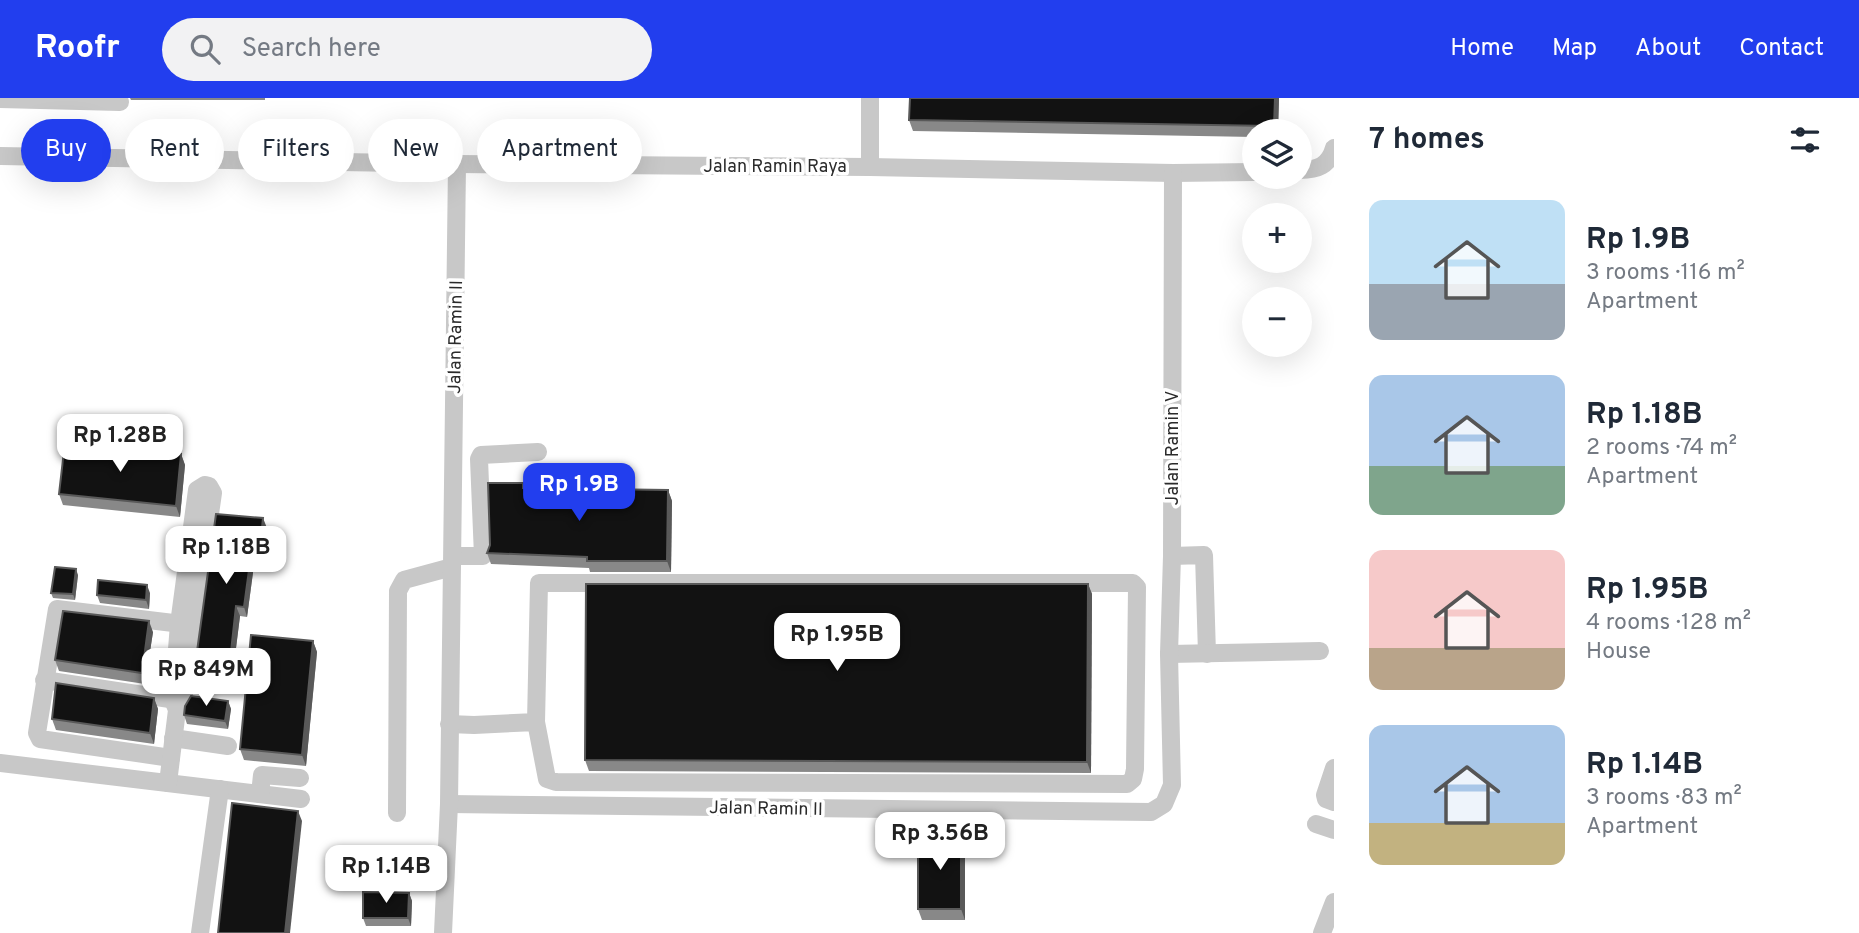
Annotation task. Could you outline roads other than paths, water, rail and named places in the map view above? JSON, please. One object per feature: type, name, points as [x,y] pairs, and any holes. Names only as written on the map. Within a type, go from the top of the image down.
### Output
[{"type":"lane","points":[[870,98],[870,167]]},
{"type":"lane","points":[[0,99],[120,102]]},
{"type":"lane","points":[[1312,170],[1324,165],[1334,148]]},
{"type":"lane","name":"Jalan Ramin Raya","points":[[0,156],[368,162]]},
{"type":"lane","name":"Jalan Ramin Raya","points":[[463,164],[870,167],[1173,173]]},
{"type":"lane","points":[[1173,173],[1242,172]]},
{"type":"lane","name":"Jalan Ramin V","points":[[1164,804],[1172,785],[1169,654],[1172,556],[1173,173]]},
{"type":"lane","name":"Jalan Ramin II","points":[[443,933],[449,804],[457,182]]},
{"type":"lane","points":[[397,813],[398,587],[404,580],[452,562],[483,562],[479,456],[538,452]]},
{"type":"lane","points":[[169,783],[197,490],[205,485],[209,486],[213,493],[186,625]]},
{"type":"lane","points":[[1172,556],[1205,555],[1207,654]]},
{"type":"lane","points":[[539,583],[1136,585],[1135,769],[1133,779],[1128,784],[556,782],[547,779],[536,722],[539,583]]},
{"type":"lane","points":[[171,758],[38,738],[37,733],[58,610],[186,625]]},
{"type":"lane","points":[[1169,654],[1320,651]]},
{"type":"lane","points":[[44,680],[178,704]]},
{"type":"lane","points":[[449,724],[536,722]]},
{"type":"lane","points":[[173,738],[228,746]]},
{"type":"lane","points":[[0,763],[300,799]]},
{"type":"lane","points":[[1334,768],[1325,796],[1334,802]]},
{"type":"lane","points":[[260,794],[262,775],[300,778]]},
{"type":"lane","points":[[200,933],[219,789]]},
{"type":"lane","name":"Jalan Ramin II","points":[[449,804],[1151,812],[1164,804]]},
{"type":"lane","points":[[1316,824],[1334,830]]},
{"type":"lane","points":[[1322,933],[1334,902]]}]
